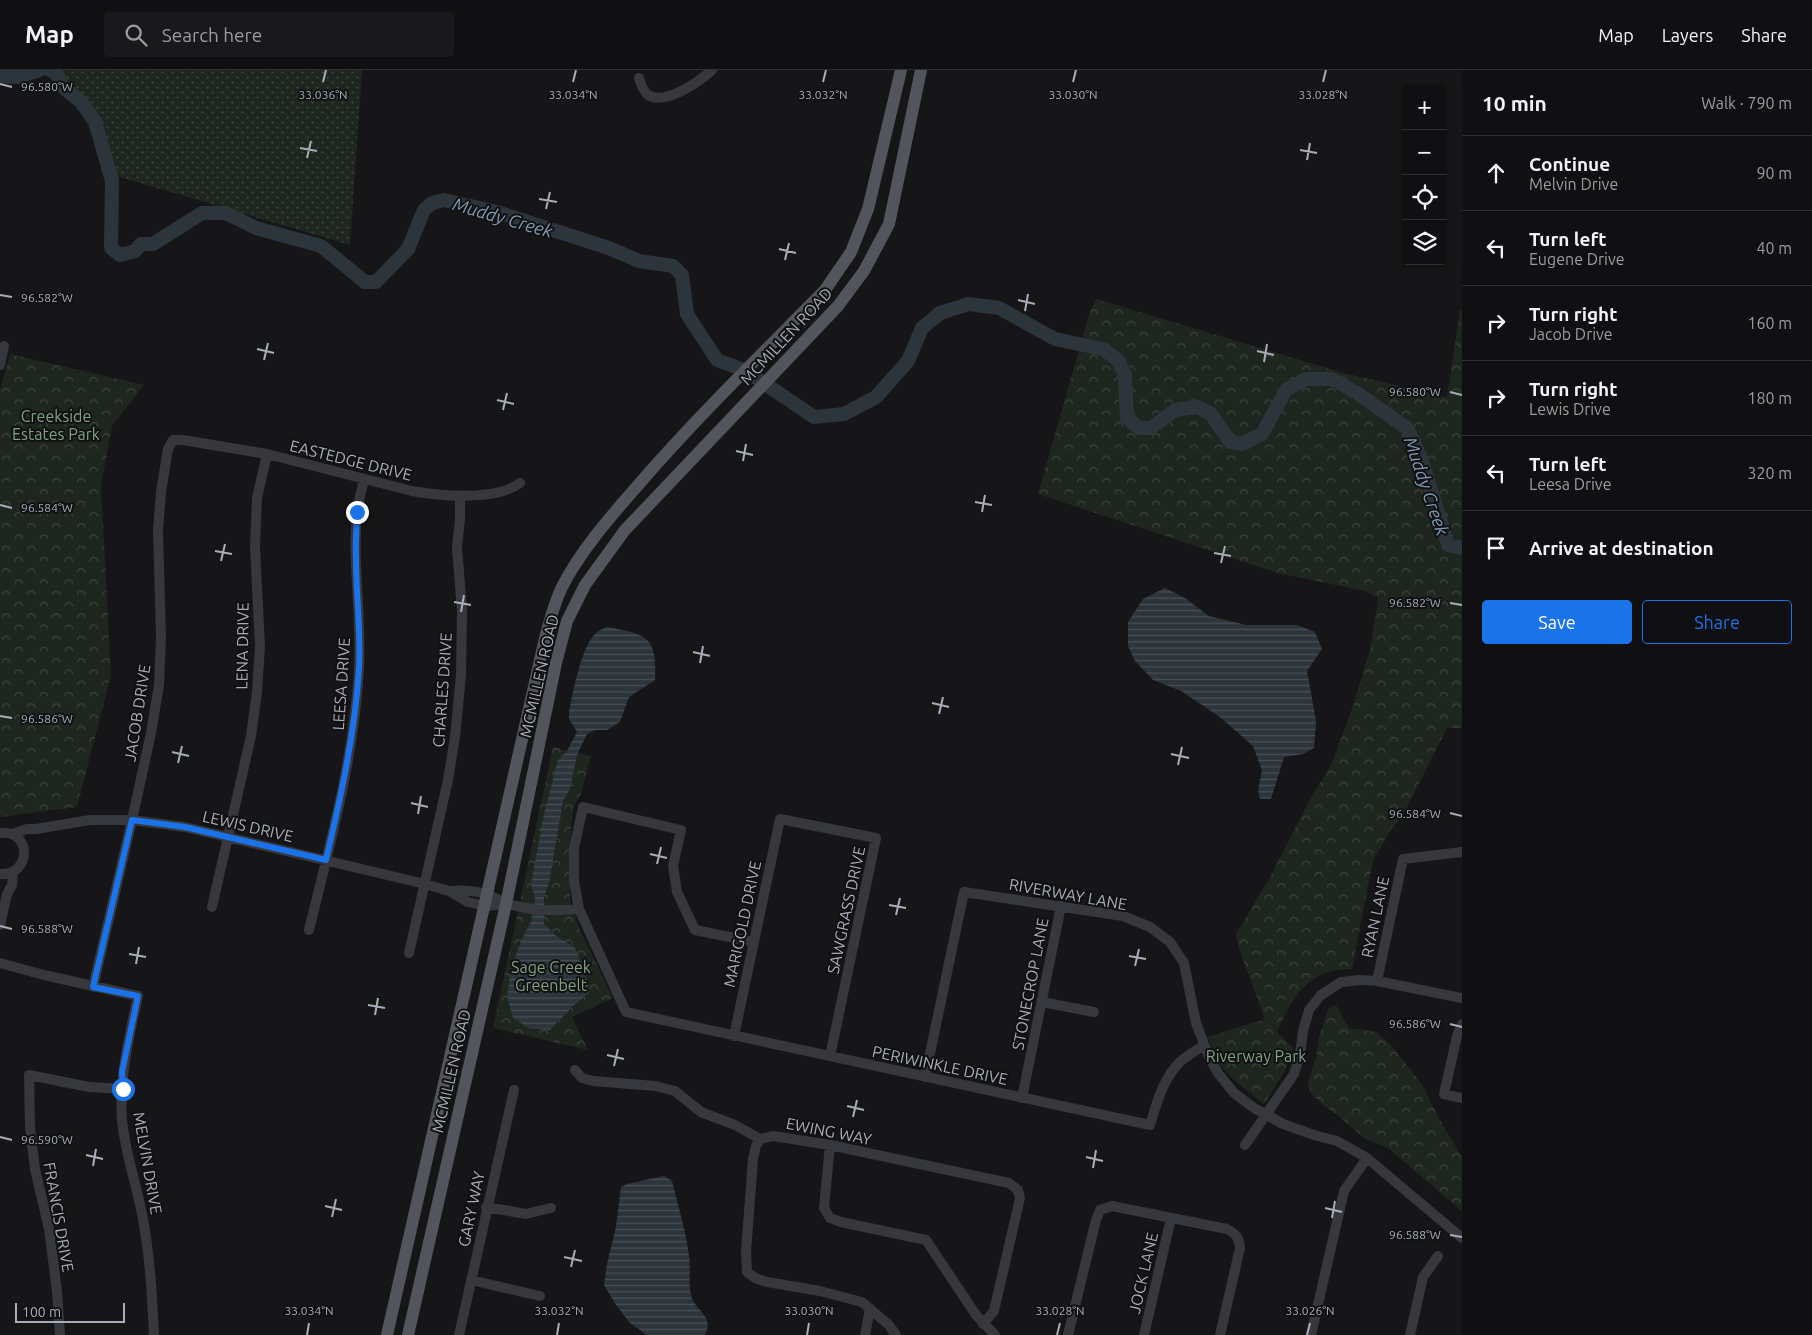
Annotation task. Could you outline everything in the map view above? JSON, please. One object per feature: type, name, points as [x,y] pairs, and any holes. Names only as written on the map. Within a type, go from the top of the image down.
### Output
[{"type":"main road","name":"MCMILLEN ROAD","points":[[387,1335],[553,608],[562,588],[590,544],[656,464],[696,420],[825,290],[837,274],[851,252],[868,209],[901,70]]},
{"type":"main road","name":"MCMILLEN ROAD","points":[[408,1335],[506,904],[556,663],[567,621],[585,585],[625,530],[838,306],[864,271],[889,224],[921,70]]},
{"type":"street","points":[[639,78],[644,91],[649,96],[661,99],[693,85],[712,70]]},
{"type":"street","points":[[0,365],[4,346]]},
{"type":"street","name":"EASTEDGE DRIVE","points":[[173,440],[267,454],[412,491],[431,494],[460,496],[500,493],[512,489],[520,483]]},
{"type":"street","name":"JACOB DRIVE","points":[[93,987],[132,820],[151,733],[159,685],[161,637],[158,531],[161,492],[168,449],[173,440]]},
{"type":"street","name":"LENA DRIVE","points":[[212,907],[252,736],[260,646],[254,546],[257,498],[267,454]]},
{"type":"street","name":"LEESA DRIVE","points":[[309,930],[344,782],[354,726],[360,616],[356,557],[357,512],[364,479]]},
{"type":"street","name":"CHARLES DRIVE","points":[[409,953],[456,737],[461,684],[462,611],[457,548],[460,496]]},
{"type":"street","points":[[579,909],[574,881],[574,848],[583,807],[681,830],[673,866],[677,892],[695,930],[754,942]]},
{"type":"street","name":"MARIGOLD DRIVE","points":[[734,1036],[780,819]]},
{"type":"street","name":"SAWGRASS DRIVE","points":[[780,819],[876,838],[830,1056]]},
{"type":"street","name":"LEWIS DRIVE","points":[[0,833],[7,832],[12,834],[26,829],[90,820],[132,820],[185,827],[425,884],[449,892],[469,890],[487,900],[526,909],[549,912],[579,909]]},
{"type":"street","points":[[23,844],[26,838],[36,829]]},
{"type":"street","points":[[7,894],[0,874],[13,872],[20,867],[25,854],[23,844],[19,838],[12,834]]},
{"type":"street","name":"RYAN LANE","points":[[1377,981],[1403,859],[1462,852]]},
{"type":"street","points":[[0,925],[7,894],[12,886],[13,872]]},
{"type":"street","name":"RIVERWAY LANE","points":[[925,1077],[964,892],[1123,916],[1150,927],[1170,942],[1184,963],[1196,1023],[1204,1045],[1218,1073],[1234,1093],[1254,1108],[1283,1124],[1337,1141],[1367,1158],[1462,1238]]},
{"type":"street","name":"STONECROP LANE","points":[[1022,1098],[1061,906]]},
{"type":"street","name":"PERIWINKLE DRIVE","points":[[579,909],[626,1012],[734,1036],[1150,1125],[1159,1094],[1169,1076],[1182,1060],[1204,1045]]},
{"type":"street","points":[[0,963],[93,987]]},
{"type":"street","points":[[1245,1145],[1294,1074],[1300,1055],[1303,1032],[1309,1010],[1321,995],[1341,982],[1359,980],[1377,981],[1462,998]]},
{"type":"street","name":"MELVIN DRIVE","points":[[93,987],[138,996],[122,1072],[122,1121],[142,1214],[150,1268],[154,1335]]},
{"type":"street","points":[[1042,1002],[1094,1012]]},
{"type":"street","points":[[1462,1024],[1457,1036],[1444,1094],[1462,1098]]},
{"type":"street","points":[[574,1070],[582,1078],[655,1086],[675,1091],[701,1112],[736,1125],[760,1140],[756,1146],[753,1158],[746,1252],[748,1272],[755,1278],[862,1302],[889,1325],[896,1335]]},
{"type":"street","name":"FRANCIS DRIVE","points":[[60,1335],[57,1291],[49,1229],[35,1169],[30,1128],[29,1075],[89,1088],[123,1089]]},
{"type":"street","name":"GARY WAY","points":[[459,1335],[486,1207],[514,1090]]},
{"type":"street","name":"EWING WAY","points":[[760,1140],[774,1136],[830,1145],[1009,1183],[1018,1190],[1020,1198],[994,1311],[983,1324]]},
{"type":"street","points":[[830,1145],[824,1208],[830,1218],[926,1240],[983,1324],[995,1335]]},
{"type":"street","points":[[1311,1335],[1344,1191],[1367,1158]]},
{"type":"street","points":[[1068,1335],[1096,1220],[1100,1210],[1112,1206],[1226,1229],[1235,1233],[1239,1240],[1240,1248],[1220,1335]]},
{"type":"street","points":[[486,1207],[526,1214],[550,1208]]},
{"type":"street","name":"JOCK LANE","points":[[1144,1335],[1171,1218]]},
{"type":"street","points":[[1410,1335],[1423,1277],[1438,1256]]},
{"type":"street","points":[[471,1280],[540,1296]]},
{"type":"street","points":[[865,1335],[870,1309]]},
{"type":"green space","points":[[60,70],[362,70],[350,245],[113,175]]},
{"type":"green space","name":"Riverway Park","points":[[1096,299],[1344,373],[1447,397],[1460,310],[1462,310],[1462,728],[1447,728],[1401,819],[1391,829],[1373,861],[1352,969],[1337,970],[1318,976],[1302,989],[1286,1013],[1277,1032],[1293,1048],[1285,1070],[1264,1104],[1235,1081],[1218,1063],[1208,1037],[1265,1019],[1239,949],[1236,934],[1269,879],[1309,801],[1332,763],[1353,706],[1371,646],[1378,598],[1365,591],[1277,573],[1038,494],[1089,315]]},
{"type":"green space","name":"Creekside Estates Park","points":[[10,354],[144,385],[112,426],[101,486],[111,675],[77,807],[0,817],[0,390]]},
{"type":"green space","name":"Sage Creek Greenbelt","points":[[553,747],[591,756],[581,794],[573,808],[570,842],[570,901],[580,930],[613,998],[572,1017],[588,1050],[493,1028]]},
{"type":"green space","points":[[1336,1005],[1349,1028],[1376,1032],[1390,1044],[1421,1083],[1442,1124],[1462,1157],[1462,1211],[1388,1148],[1365,1139],[1310,1092],[1308,1082],[1316,1057],[1319,1037],[1328,1009]]},
{"type":"shaded area","points":[[1165,588],[1185,598],[1209,616],[1246,625],[1297,625],[1315,632],[1322,649],[1307,671],[1316,721],[1314,748],[1303,754],[1284,757],[1271,799],[1260,799],[1258,790],[1262,770],[1253,746],[1220,717],[1181,691],[1153,680],[1135,661],[1128,646],[1128,622],[1143,599]]},
{"type":"shaded area","points":[[607,627],[632,632],[647,640],[652,646],[654,654],[655,680],[629,697],[620,722],[607,730],[596,730],[587,734],[577,755],[570,789],[563,801],[549,883],[544,897],[544,924],[555,935],[575,948],[588,984],[589,993],[574,1005],[550,1030],[528,1028],[513,1018],[507,997],[511,969],[521,941],[531,922],[535,898],[531,884],[544,814],[558,760],[567,751],[577,732],[569,719],[569,713],[578,670],[592,638],[597,632]]},
{"type":"shaded area","points":[[664,1176],[672,1181],[688,1247],[691,1295],[708,1323],[705,1335],[647,1335],[630,1323],[604,1285],[616,1227],[621,1187]]},
{"type":"waterway","name":"Muddy Creek","points":[[0,76],[17,77],[40,70]]},
{"type":"waterway","name":"Muddy Creek","points":[[50,70],[56,73],[63,87],[81,102],[95,121],[112,181],[111,248],[120,255],[135,251],[141,244],[153,244],[202,213],[226,213],[256,228],[321,246],[365,282],[376,282],[408,249],[424,210],[432,203],[444,200],[497,212],[609,248],[639,261],[673,266],[682,275],[687,314],[717,360],[741,369]]},
{"type":"waterway","name":"Muddy Creek","points":[[749,373],[814,417],[844,414],[876,397],[908,361],[922,328],[940,313],[969,304],[999,308],[1055,339],[1103,349],[1118,360],[1125,375],[1127,418],[1139,428],[1151,428],[1175,410],[1198,407],[1211,414],[1230,442],[1242,444],[1262,434],[1286,390],[1306,379],[1332,379],[1357,393],[1407,428],[1422,461],[1448,545],[1462,548]]},
{"type":"route","points":[[123,1089],[122,1072],[138,996],[93,987],[132,820],[185,827],[326,860],[344,782],[354,726],[359,668],[360,616],[356,557],[357,512]]}]
